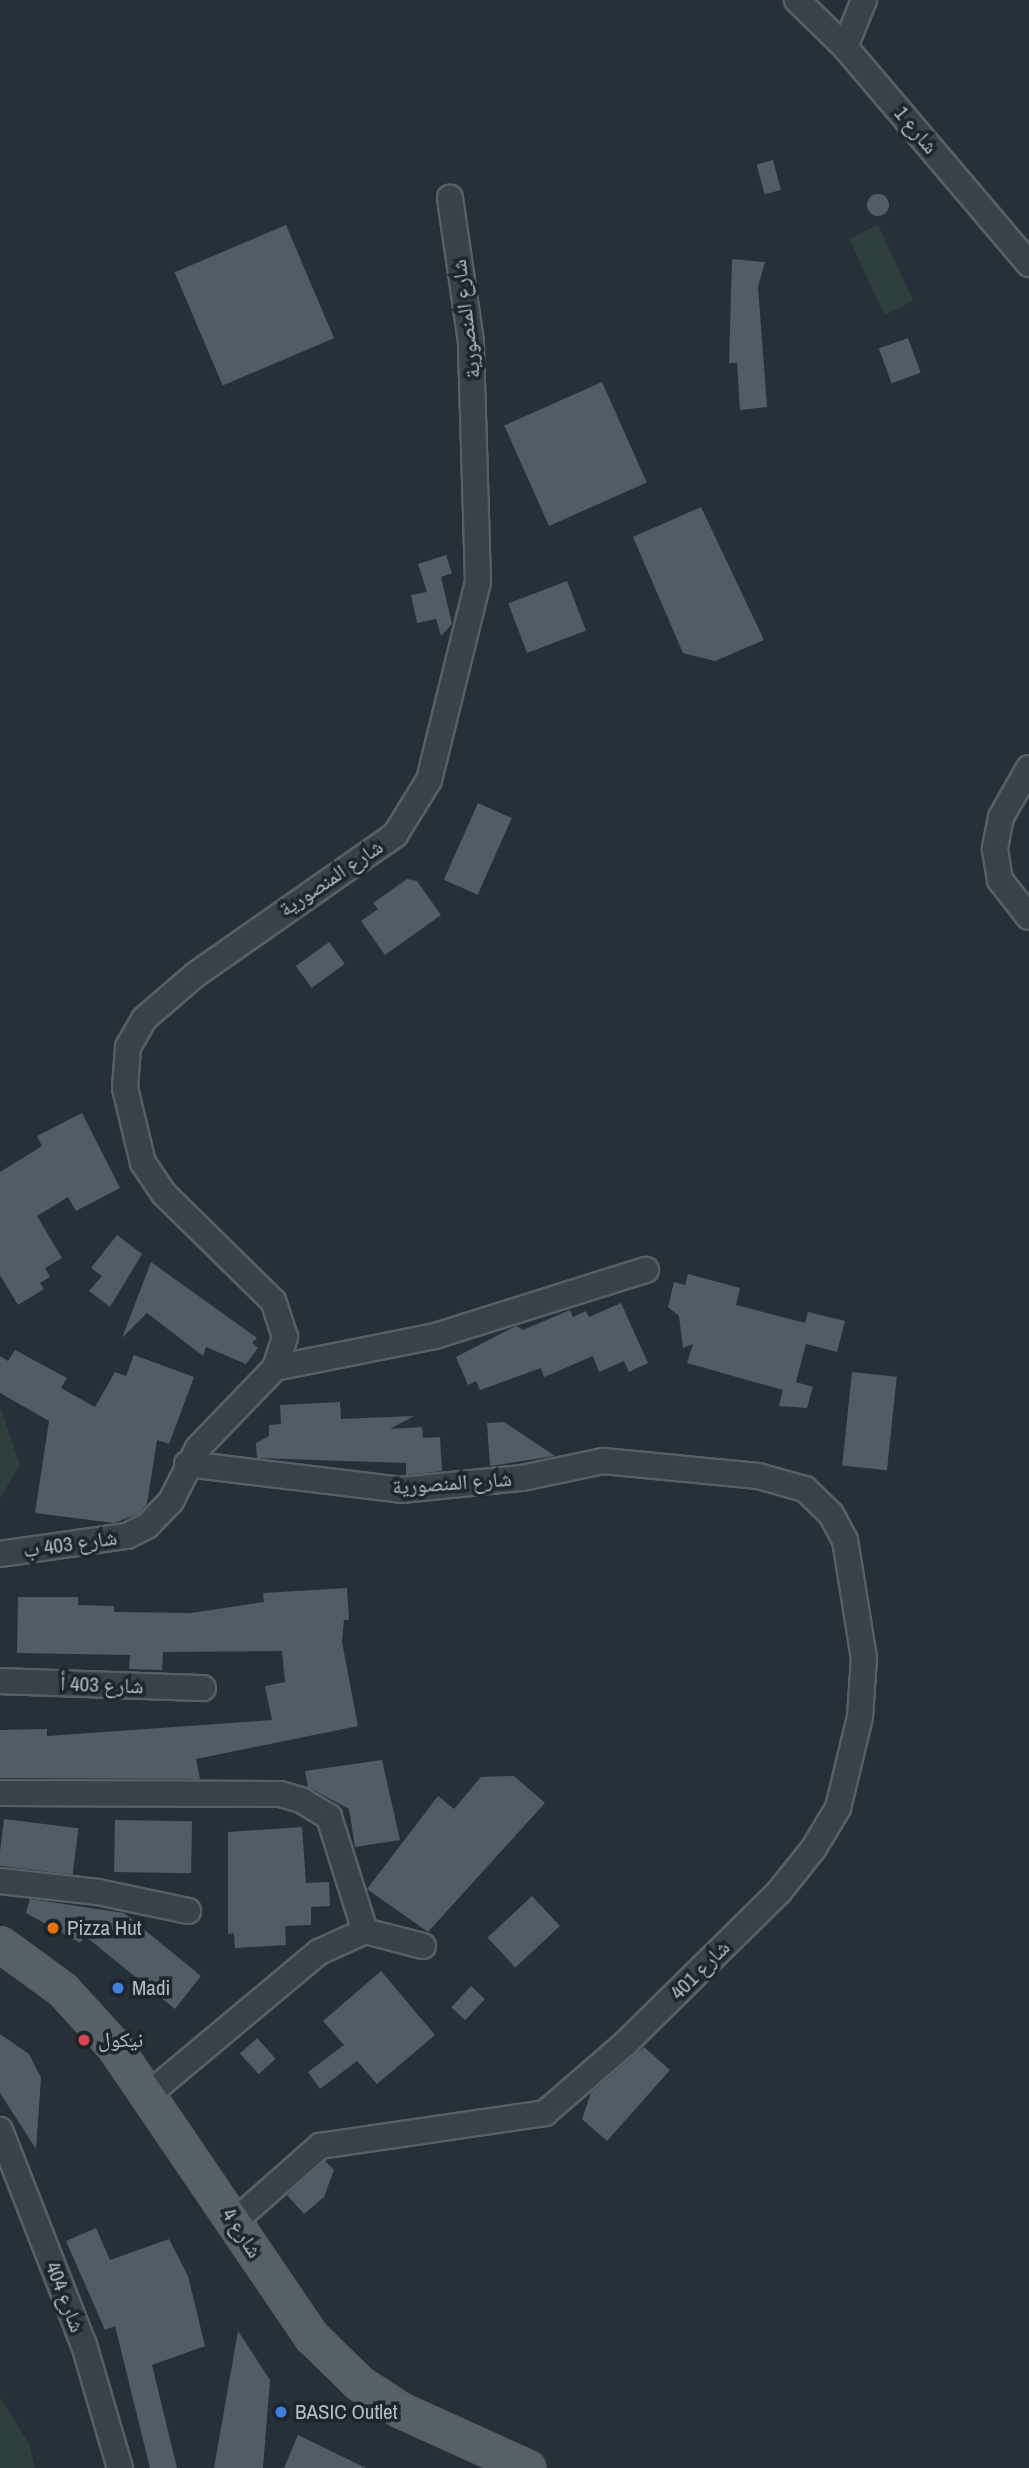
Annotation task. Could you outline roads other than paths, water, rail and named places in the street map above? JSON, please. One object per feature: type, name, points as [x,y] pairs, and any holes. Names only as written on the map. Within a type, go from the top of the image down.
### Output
[{"type":"main road","name":"شارع 4","points":[[0,1944],[63,1990],[149,2094],[312,2337],[359,2383],[448,2436],[528,2468]]},
{"type":"street","name":"شارع 1","points":[[797,0],[845,47],[1029,264]]},
{"type":"street","points":[[845,47],[864,0]]},
{"type":"street","name":"شارع المنصورية","points":[[187,1464],[275,1368],[285,1337],[273,1301],[164,1194],[143,1163],[125,1088],[128,1047],[145,1019],[195,975],[395,835],[429,780],[478,582],[471,342],[450,198]]},
{"type":"street","points":[[1029,768],[1001,817],[995,849],[1000,880],[1029,917]]},
{"type":"street","points":[[275,1368],[435,1336],[646,1270]]},
{"type":"street","name":"شارع المنصورية","points":[[187,1464],[401,1490],[522,1478],[603,1461],[758,1476],[804,1489]]},
{"type":"street","name":"شارع 403 ب","points":[[0,1554],[127,1536],[171,1501],[187,1464]]},
{"type":"street","name":"شارع 401","points":[[235,2221],[320,2146],[545,2113],[659,2011],[779,1892],[814,1848],[838,1808],[860,1717],[864,1658],[845,1540],[831,1514],[804,1489]]},
{"type":"street","name":"شارع 403 أ","points":[[0,1681],[203,1688]]},
{"type":"street","points":[[0,1793],[280,1794],[301,1800],[330,1817],[365,1931]]},
{"type":"street","points":[[0,1881],[98,1892],[188,1911]]},
{"type":"street","points":[[149,2094],[319,1952],[365,1931],[423,1946]]},
{"type":"street","name":"شارع 404","points":[[0,2130],[84,2345],[120,2468]]},
{"type":"place","name":"Pizza Hut","points":[[53,1928]]},
{"type":"place","name":"Madi","points":[[118,1988]]},
{"type":"place","name":"نيكول","points":[[84,2040]]},
{"type":"place","name":"BASIC Outlet","points":[[281,2412]]}]
